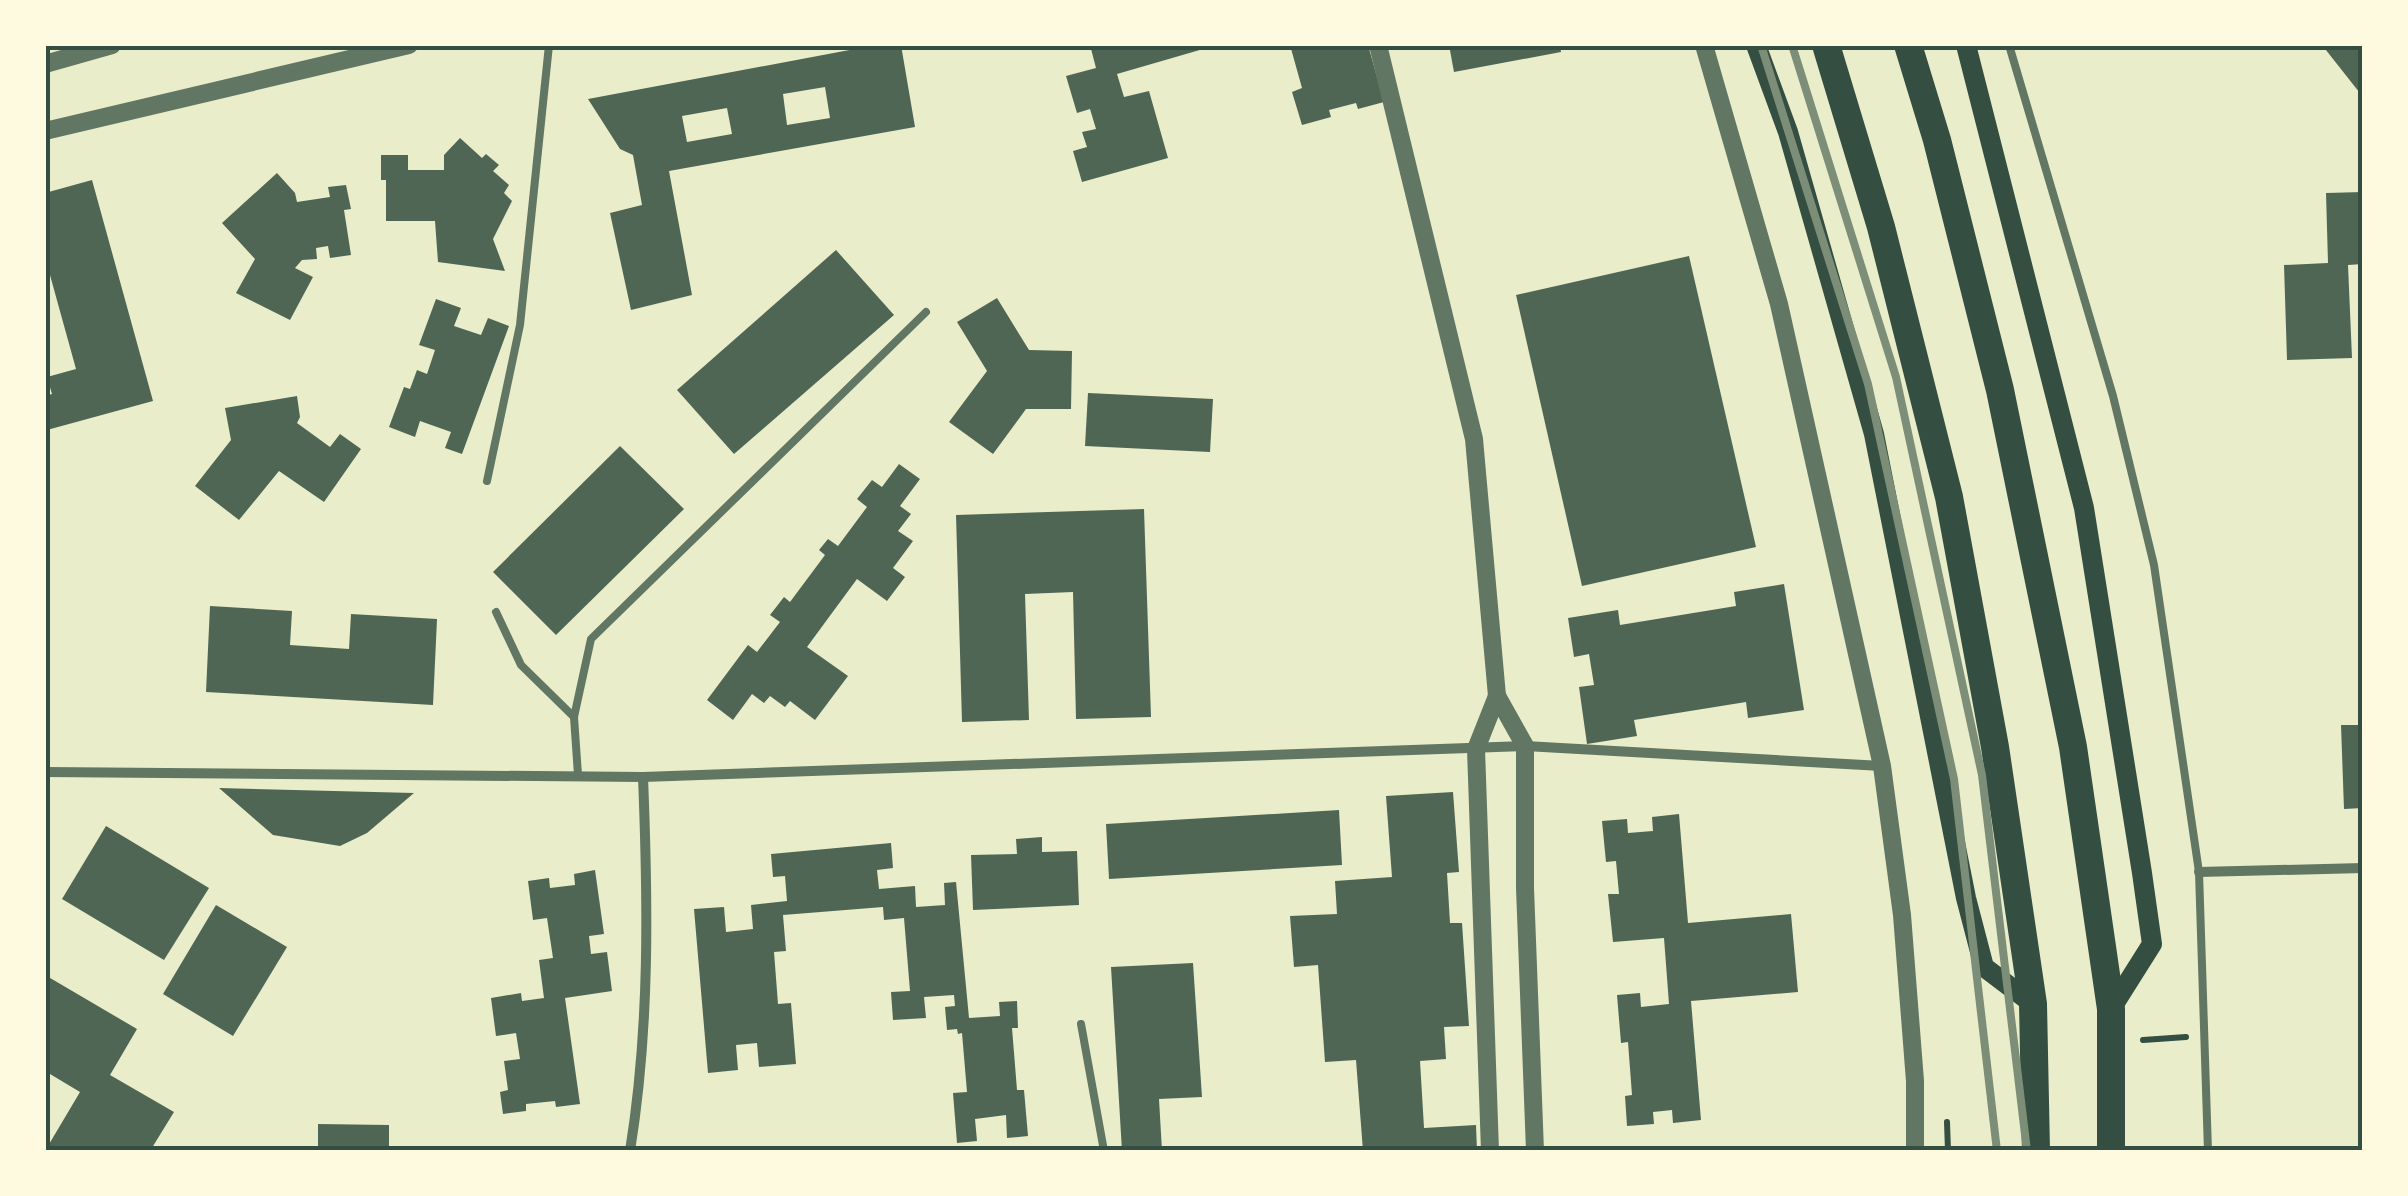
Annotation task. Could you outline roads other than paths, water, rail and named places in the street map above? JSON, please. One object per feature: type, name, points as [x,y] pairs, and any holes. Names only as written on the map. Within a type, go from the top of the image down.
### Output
[{"type":"highway","points":[[1826,45],[1881,228],[1949,497],[1995,747],[2033,1004],[2036,1151]]},
{"type":"highway","points":[[1908,45],[1937,140],[2000,390],[2073,748],[2112,1009],[2110,1151]]},
{"type":"main road","points":[[1756,45],[1788,132],[1874,434],[1966,898],[1984,967],[2033,1004]]},
{"type":"main road","points":[[1966,45],[2084,508],[2142,873],[2152,944],[2112,1009]]},
{"type":"street","points":[[45,64],[112,45]]},
{"type":"street","points":[[45,131],[409,45]]},
{"type":"street","points":[[1378,45],[1474,439],[1497,696],[1525,746],[1525,888],[1535,1151]]},
{"type":"street","points":[[1704,45],[1779,304],[1882,766],[1902,915],[1916,1080],[1916,1151]]},
{"type":"street","points":[[1490,1151],[1476,750],[1497,696]]},
{"type":"street","points":[[45,772],[643,776],[1525,746],[1882,766]]},
{"type":"street","points":[[630,1151],[640,1088],[648,919],[643,776]]},
{"type":"street","points":[[2199,872],[2363,868]]},
{"type":"lane","points":[[487,481],[520,325],[549,45]]},
{"type":"lane","points":[[2009,45],[2113,396],[2154,565],[2199,872],[2208,1151]]},
{"type":"lane","points":[[578,775],[574,717],[591,639],[926,312]]},
{"type":"lane","points":[[496,612],[522,665],[574,717]]},
{"type":"lane","points":[[1081,1024],[1104,1151]]},
{"type":"railway","points":[[1761,45],[1868,384],[1954,779],[1997,1151]]},
{"type":"railway","points":[[1792,45],[1896,377],[1982,775],[2027,1151]]}]
